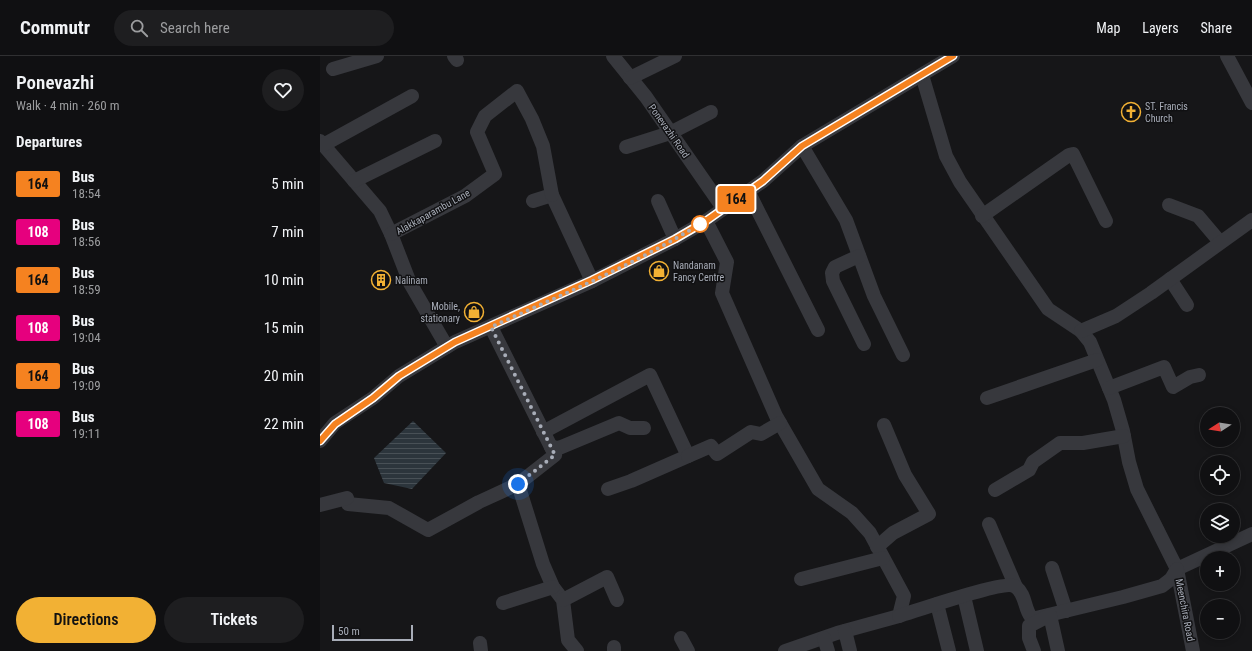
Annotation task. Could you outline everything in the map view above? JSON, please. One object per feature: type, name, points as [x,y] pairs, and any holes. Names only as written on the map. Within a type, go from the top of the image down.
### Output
[{"type":"street","points":[[333,69],[377,56]]},
{"type":"street","name":"Ponevazhi Road","points":[[613,56],[670,132],[723,208]]},
{"type":"street","points":[[630,78],[675,56]]},
{"type":"street","points":[[320,441],[335,424],[373,398],[399,376],[447,347],[592,280],[675,239],[706,221],[763,181],[802,146],[953,56]]},
{"type":"street","points":[[1227,56],[1252,103]]},
{"type":"street","points":[[922,75],[946,156],[960,182],[982,216],[1048,309],[1081,331],[1116,316],[1252,220]]},
{"type":"street","name":"Alakkaparambu Lane","points":[[392,234],[465,196],[495,174],[477,132],[486,116],[516,91],[532,119],[543,146],[552,195]]},
{"type":"street","points":[[412,96],[321,143],[380,211],[392,234],[410,283],[447,347]]},
{"type":"street","points":[[626,147],[670,132],[711,112]]},
{"type":"street","points":[[354,181],[435,141]]},
{"type":"street","points":[[802,146],[846,220],[874,296],[903,355]]},
{"type":"street","points":[[982,216],[1069,155],[1073,154],[1106,221]]},
{"type":"street","points":[[748,191],[818,330]]},
{"type":"street","points":[[533,201],[552,195],[592,280]]},
{"type":"street","points":[[658,201],[675,239]]},
{"type":"street","points":[[1169,204],[1198,216],[1220,242]]},
{"type":"street","points":[[706,221],[727,262],[722,293],[780,423],[818,489],[852,513],[870,533],[904,596],[899,616]]},
{"type":"street","points":[[859,256],[835,267],[832,273],[833,281],[864,344]]},
{"type":"street","points":[[1170,279],[1188,305]]},
{"type":"street","points":[[491,327],[553,451]]},
{"type":"street","name":"Meenchira Road","points":[[1081,331],[1090,342],[1109,388],[1124,436],[1137,489],[1177,569],[1193,651]]},
{"type":"street","points":[[987,398],[1098,360]]},
{"type":"street","points":[[1109,388],[1164,367],[1173,387],[1190,377],[1199,375]]},
{"type":"street","points":[[543,432],[650,375],[688,456]]},
{"type":"street","points":[[320,505],[348,501],[390,508],[428,530],[479,502],[518,484],[553,451],[559,448],[619,423],[630,428],[644,428]]},
{"type":"street","points":[[608,489],[632,481],[711,446],[717,454],[751,432],[761,434],[780,423]]},
{"type":"street","points":[[801,579],[880,552],[893,533],[929,514],[905,475],[884,425]]},
{"type":"street","points":[[996,490],[1029,470],[1033,462],[1060,443],[1083,443],[1124,436]]},
{"type":"street","points":[[518,484],[543,564],[553,587],[563,600],[568,640],[577,651]]},
{"type":"street","points":[[989,524],[1016,587],[1024,598],[1027,612],[1030,617],[1036,618],[1162,586],[1171,579],[1177,569],[1252,534]]},
{"type":"street","points":[[1052,568],[1066,611]]},
{"type":"street","points":[[563,600],[607,577],[617,600]]},
{"type":"street","points":[[786,651],[826,644],[845,631],[964,596],[1008,585],[1016,587]]},
{"type":"street","points":[[502,603],[553,587]]},
{"type":"street","points":[[964,596],[977,651]]},
{"type":"street","points":[[937,604],[948,651]]},
{"type":"street","points":[[1034,651],[1029,638],[1029,626],[1050,615]]},
{"type":"street","points":[[1050,615],[1058,651]]},
{"type":"street","points":[[845,631],[850,651]]},
{"type":"street","points":[[681,638],[688,651]]},
{"type":"shaded area","points":[[413,421],[446,453],[412,489],[384,483],[374,458]]},
{"type":"bus line","name":"164","points":[[320,441],[328,429],[373,398],[399,376],[455,342],[592,280],[675,239],[706,221],[763,181],[802,146],[953,56]]},
{"type":"place","name":"ST. Francis Church","points":[[1131,112]]},
{"type":"place","name":"Nandanam Fancy Centre","points":[[659,271]]},
{"type":"place","name":"Nalinam","points":[[381,280]]},
{"type":"place","name":"Mobile, stationary","points":[[474,312]]},
{"type":"route","points":[[518,484],[555,455],[524,396],[491,327],[592,280],[675,239],[700,224]]}]
